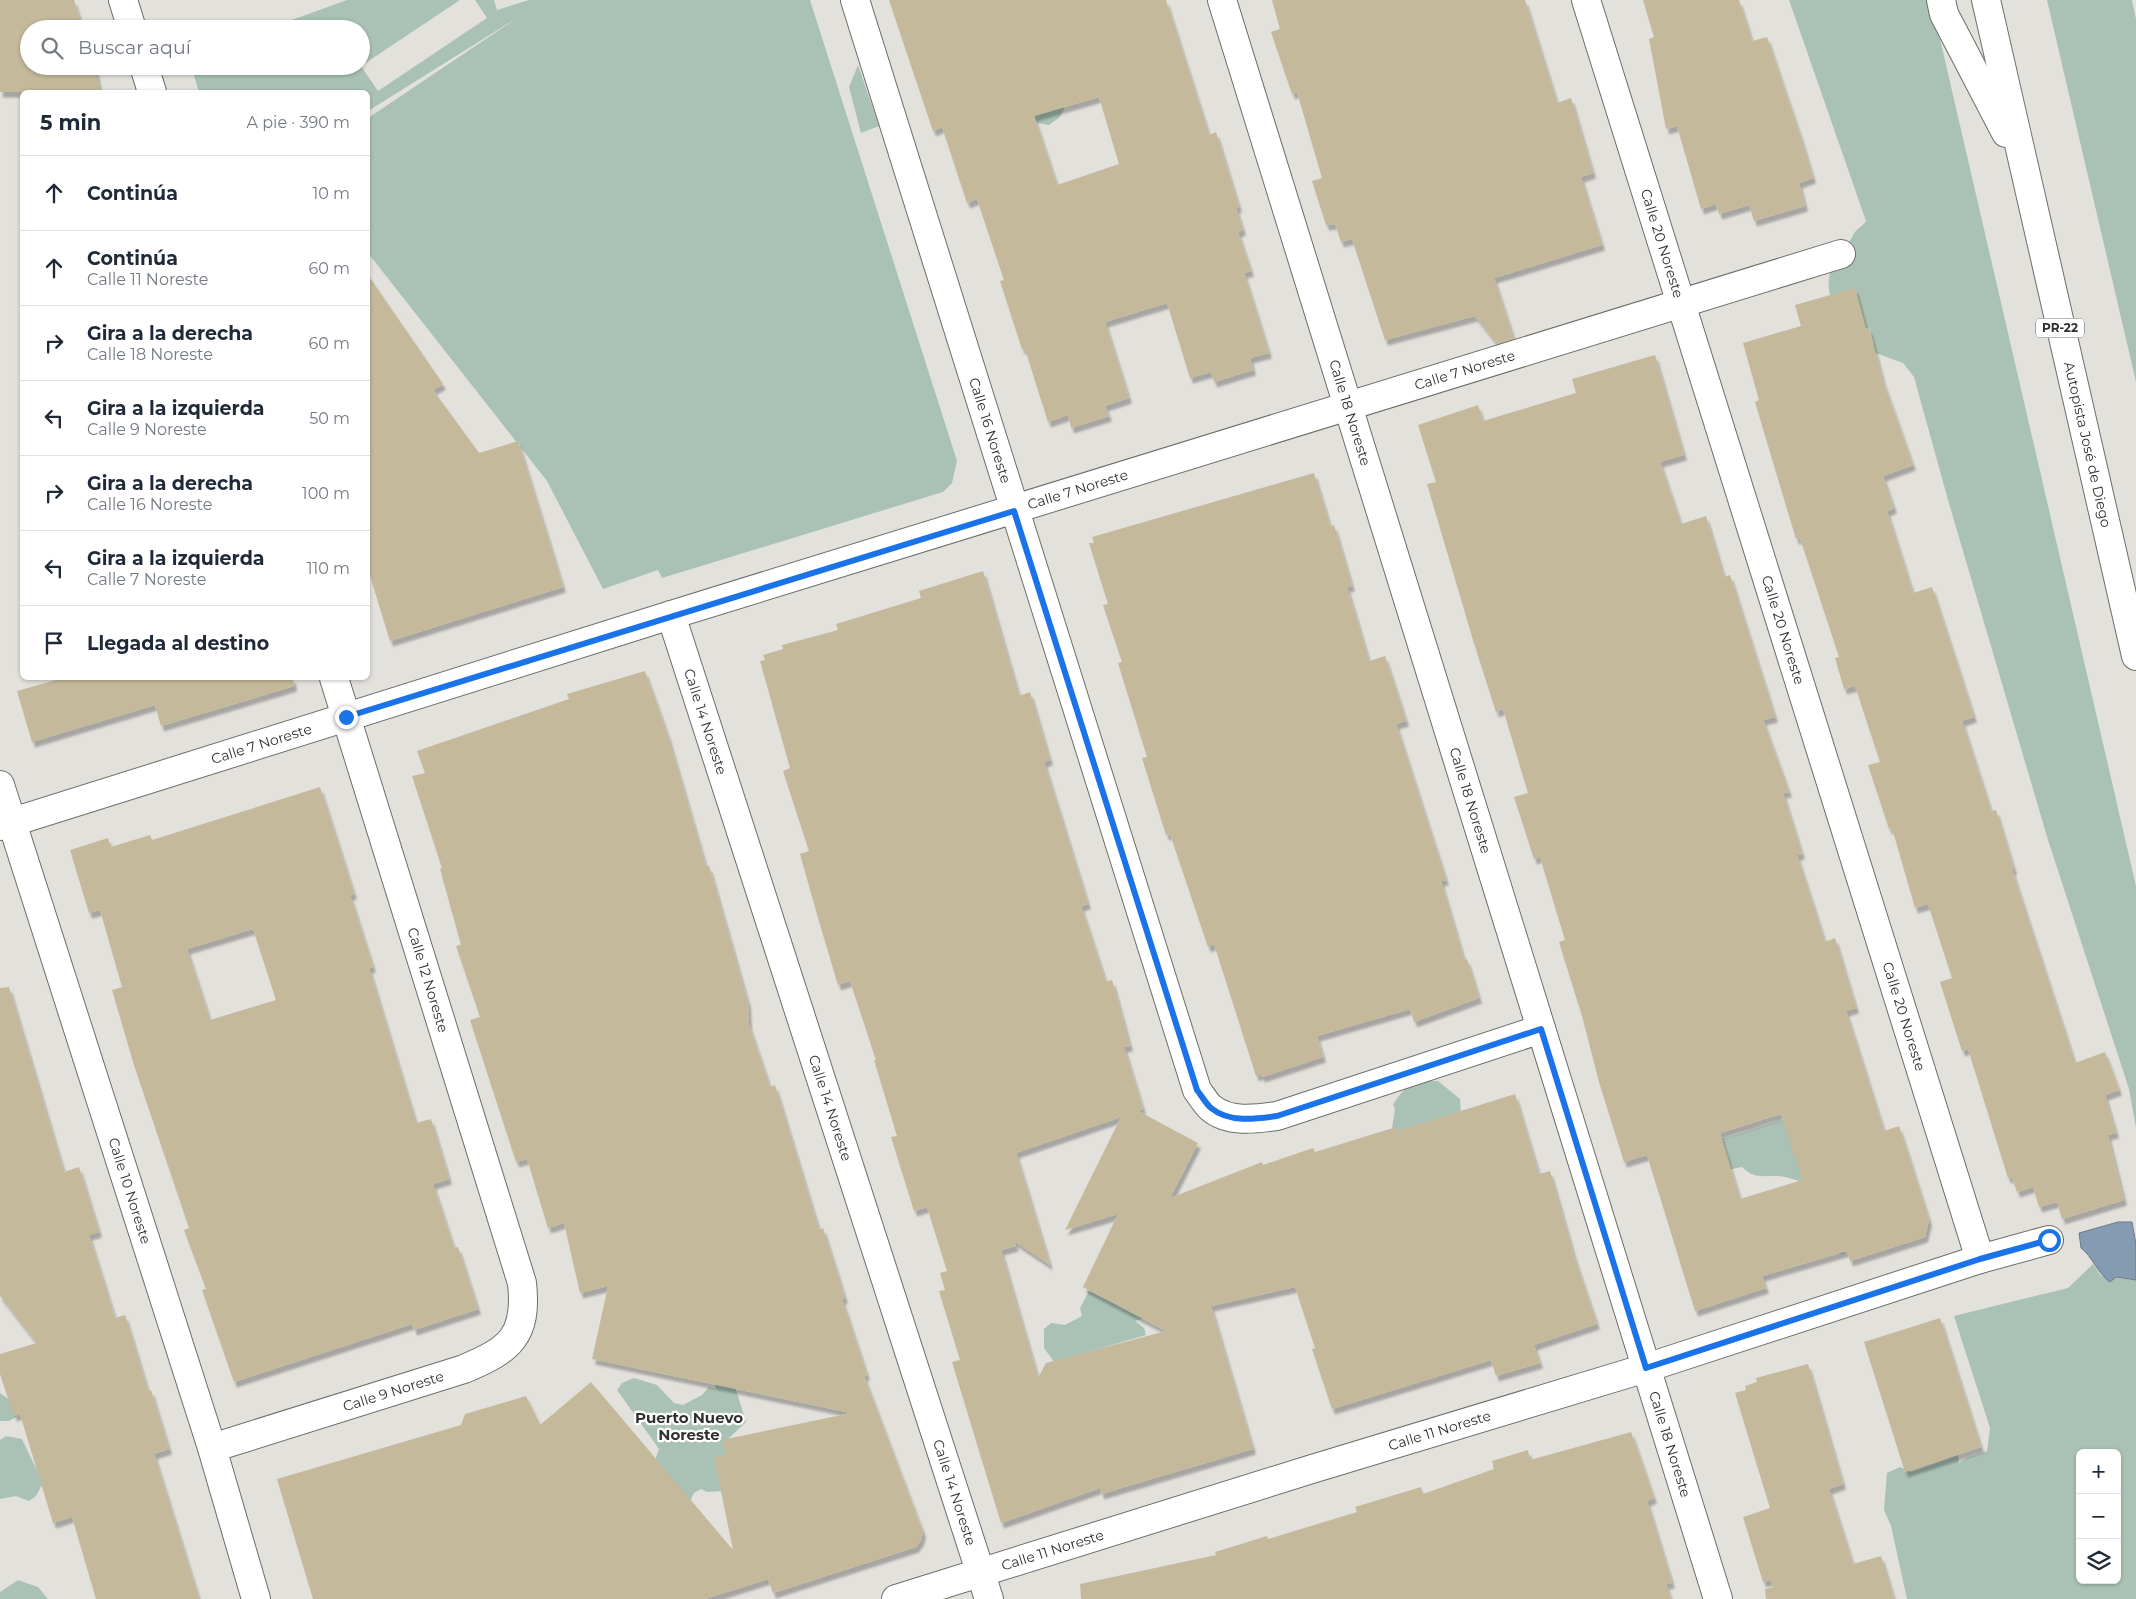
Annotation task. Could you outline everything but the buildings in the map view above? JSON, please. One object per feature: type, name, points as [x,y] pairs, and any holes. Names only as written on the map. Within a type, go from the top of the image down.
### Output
[{"type":"main road","points":[[123,0],[129,20]]},
{"type":"main road","name":"Calle 16 Noreste","points":[[855,0],[1197,1090],[1212,1109],[1229,1116],[1254,1120],[1277,1116],[1541,1029]]},
{"type":"main road","name":"Calle 18 Noreste","points":[[1222,0],[1718,1599]]},
{"type":"main road","name":"Calle 20 Noreste","points":[[1586,0],[1980,1259]]},
{"type":"main road","points":[[1941,0],[1944,14],[2022,165]]},
{"type":"main road","name":"Autopista José de Diego","points":[[1986,0],[2022,165],[2136,656]]},
{"type":"main road","points":[[147,75],[151,90]]},
{"type":"main road","name":"Calle 7 Noreste","points":[[6,824],[1841,254]]},
{"type":"main road","name":"Calle 14 Noreste","points":[[671,616],[989,1599]]},
{"type":"main road","name":"Calle 12 Noreste","points":[[335,680],[522,1283]]},
{"type":"main road","name":"Calle 10 Noreste","points":[[0,785],[6,824],[212,1448],[256,1599]]},
{"type":"main road","name":"Calle 11 Noreste","points":[[896,1599],[1312,1469],[1646,1368],[1980,1259],[2049,1240]]},
{"type":"main road","name":"Calle 9 Noreste","points":[[212,1448],[464,1369],[496,1355],[512,1342],[520,1324],[525,1305],[522,1283]]},
{"type":"green space","points":[[347,0],[460,0],[370,60],[370,20],[292,20]]},
{"type":"green space","points":[[475,0],[494,0],[497,10],[529,0],[810,0],[957,461],[952,483],[943,492],[662,578],[658,570],[603,589],[547,481],[370,256],[370,117],[517,18],[370,110],[370,90],[198,90],[194,75],[367,75],[378,91],[487,18]]},
{"type":"green space","points":[[1789,0],[1931,0],[2136,886],[2136,1128],[2129,1089],[2048,840],[1948,500],[1914,377],[1903,363],[1870,351],[1868,346],[1874,344],[1869,328],[1866,329],[1830,295],[1829,280],[1832,267],[1854,233],[1866,221]]},
{"type":"green space","points":[[2047,0],[2132,0],[2136,19],[2136,382]]},
{"type":"green space","points":[[858,65],[879,126],[861,133],[849,87]]},
{"type":"green space","points":[[1060,94],[1064,109],[1060,117],[1049,125],[1037,123],[1034,115]]},
{"type":"green space","points":[[1424,1081],[1438,1081],[1460,1099],[1461,1113],[1397,1131],[1392,1128],[1395,1109],[1393,1105],[1396,1100],[1409,1086]]},
{"type":"green space","points":[[1805,1113],[1844,1243],[1844,1254],[1839,1254],[1833,1248],[1799,1181],[1781,1176],[1757,1176],[1742,1167],[1728,1170],[1716,1141]]},
{"type":"green space","points":[[2093,1264],[2101,1276],[2135,1280],[2136,1276],[2136,1599],[1907,1599],[1891,1526],[1884,1510],[1887,1473],[1900,1467],[1911,1472],[1958,1455],[1959,1463],[1966,1458],[1987,1451],[1990,1428],[1954,1316],[2068,1288]]},
{"type":"green space","points":[[1089,1291],[1105,1299],[1109,1292],[1148,1317],[1135,1321],[1144,1328],[1146,1335],[1054,1362],[1044,1348],[1044,1329],[1051,1323],[1065,1325],[1082,1316],[1080,1308]]},
{"type":"green space","points":[[722,1345],[746,1422],[728,1439],[723,1491],[707,1492],[701,1489],[694,1493],[690,1501],[655,1460],[659,1449],[617,1390],[622,1383],[634,1378],[657,1385],[674,1403],[683,1405],[702,1395],[709,1387],[716,1389],[713,1374]]},
{"type":"green space","points":[[0,1393],[15,1404],[16,1417],[9,1421],[0,1421]]},
{"type":"green space","points":[[6,1436],[22,1439],[43,1483],[36,1496],[29,1501],[16,1496],[0,1499],[0,1440]]},
{"type":"green space","points":[[18,1580],[38,1587],[48,1599],[0,1599],[0,1592]]},
{"type":"water","points":[[2118,1222],[2132,1222],[2136,1244],[2136,1280],[2116,1277],[2110,1282],[2081,1248],[2079,1233]]},
{"type":"district","name":"Puerto Nuevo Noreste","points":[[689,1426]]},
{"type":"route","points":[[346,717],[1014,511],[1197,1090],[1212,1109],[1229,1116],[1254,1120],[1277,1116],[1541,1029],[1646,1368],[1980,1259],[2049,1240]]}]
